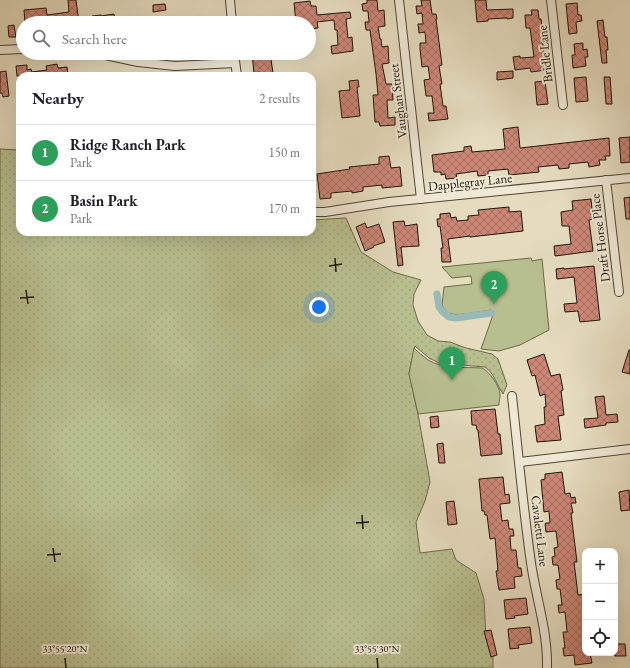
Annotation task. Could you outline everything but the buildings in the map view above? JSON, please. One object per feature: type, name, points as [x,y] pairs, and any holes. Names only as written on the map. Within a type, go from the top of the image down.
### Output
[{"type":"street","points":[[230,0],[231,16]]},
{"type":"street","name":"Vaughan Street","points":[[399,0],[421,198]]},
{"type":"street","name":"Bridle Lane","points":[[551,0],[563,105]]},
{"type":"street","points":[[0,50],[16,49]]},
{"type":"street","points":[[129,60],[175,66],[235,63]]},
{"type":"street","points":[[235,60],[236,72]]},
{"type":"street","name":"Dapplegray Lane","points":[[316,212],[421,198],[630,178]]},
{"type":"street","name":"Draft Horse Place","points":[[606,180],[619,292]]},
{"type":"street","name":"Cavaletti Lane","points":[[512,396],[532,564],[542,620],[547,668]]},
{"type":"street","points":[[520,462],[630,449]]},
{"type":"green space","points":[[0,149],[16,150],[16,236],[316,236],[316,220],[346,218],[361,252],[393,272],[421,280],[414,294],[413,305],[418,321],[427,335],[438,341],[450,342],[466,348],[492,354],[498,359],[507,385],[503,394],[493,376],[485,367],[439,363],[429,358],[415,346],[409,373],[430,482],[425,501],[416,522],[420,553],[452,549],[456,560],[476,573],[484,599],[486,639],[493,657],[493,668],[0,668]]},
{"type":"green space","points":[[531,258],[532,261],[542,259],[549,330],[520,345],[499,351],[481,349],[494,312],[491,310],[454,314],[447,312],[442,305],[444,287],[472,284],[471,276],[452,278],[442,267]]},
{"type":"green space","points":[[414,348],[428,360],[440,365],[482,368],[488,372],[494,379],[500,391],[499,405],[418,414],[409,374]]},
{"type":"waterway","points":[[437,294],[439,307],[449,317],[456,318],[492,313]]},
{"type":"place","name":"Basin Park","points":[[494,304]]},
{"type":"place","name":"Ridge Ranch Park","points":[[452,380]]}]
